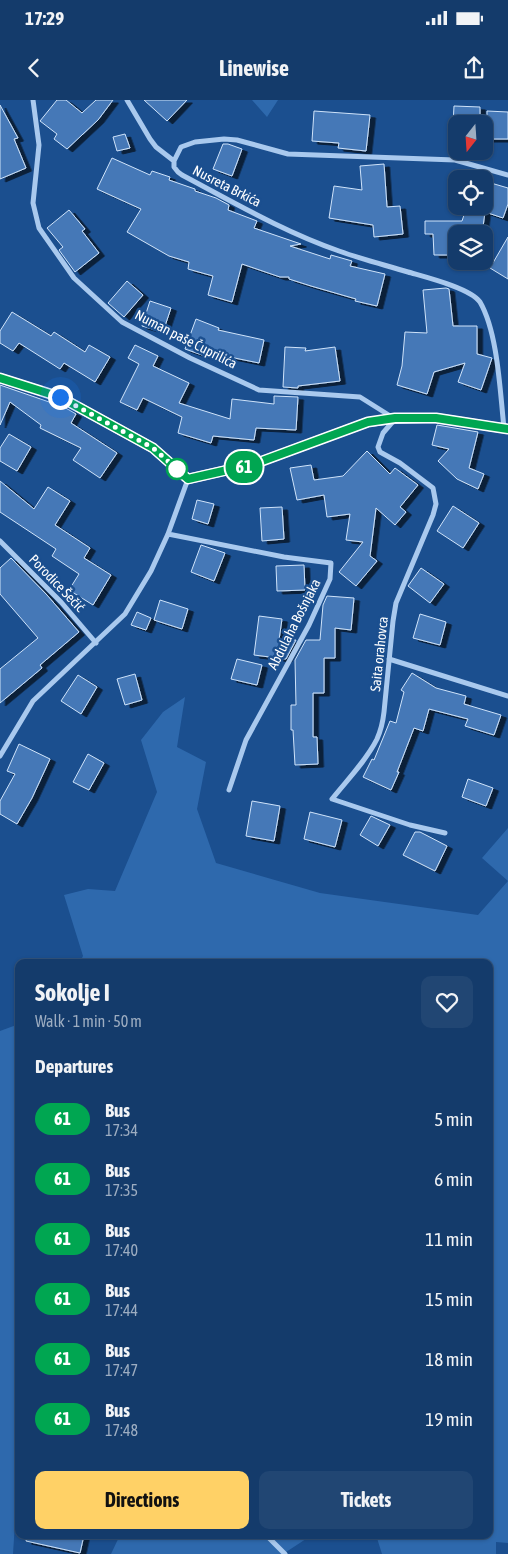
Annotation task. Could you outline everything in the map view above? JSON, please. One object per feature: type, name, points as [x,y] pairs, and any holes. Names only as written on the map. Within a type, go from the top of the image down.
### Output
[{"type":"street","name":"Numan paše Čuprilića","points":[[33,100],[39,146],[33,203],[39,228],[74,278],[122,322],[190,358],[259,390],[360,397],[395,418]]},
{"type":"street","points":[[127,100],[156,147],[174,161]]},
{"type":"street","name":"Nusreta Brkića","points":[[506,429],[494,341],[479,301],[471,293],[430,278],[338,251],[284,228],[182,175],[174,167],[174,161],[181,147],[188,143],[224,139],[237,140],[288,154],[455,160],[508,175]]},
{"type":"street","points":[[0,378],[60,397],[153,448],[188,479]]},
{"type":"street","points":[[188,479],[254,464],[368,422],[395,418],[436,418],[506,429]]},
{"type":"street","name":"Saita orahovca","points":[[395,418],[383,433],[378,447],[380,452],[424,480],[432,488],[436,504],[396,603],[384,712],[377,739],[332,800],[410,825],[445,833]]},
{"type":"street","points":[[0,756],[33,701],[125,614],[151,571],[168,534],[188,479]]},
{"type":"street","name":"Abdulaha Bošnjaka","points":[[168,534],[284,557],[331,564],[330,579],[309,625],[246,740],[229,790]]},
{"type":"street","name":"Porodice Šečić","points":[[0,541],[61,602],[96,643]]},
{"type":"street","points":[[389,659],[508,696]]},
{"type":"street","points":[[270,1539],[285,1554]]},
{"type":"shaded area","points":[[252,100],[278,100],[267,117]]},
{"type":"shaded area","points":[[185,697],[177,747],[206,762],[197,809],[216,863],[320,893],[478,915],[508,881],[508,1543],[496,1542],[496,1554],[382,1554],[377,1539],[493,1539],[493,959],[82,959],[83,956],[64,895],[88,889],[115,891],[157,792],[141,740],[163,712]]},
{"type":"shaded area","points":[[508,828],[508,881],[482,858]]},
{"type":"shaded area","points":[[15,1025],[15,1522],[13,1554],[0,1554],[0,1031]]},
{"type":"shaded area","points":[[118,1539],[306,1539],[283,1554],[111,1554]]},
{"type":"building","points":[[57,100],[66,100],[82,113],[96,100],[113,100],[98,120],[67,149],[54,139],[57,134],[40,121]]},
{"type":"building","points":[[144,100],[187,100],[167,121]]},
{"type":"building","points":[[0,105],[18,138],[14,139],[26,168],[0,179]]},
{"type":"building","points":[[454,106],[480,107],[480,115],[454,115]]},
{"type":"building","points":[[314,111],[370,115],[366,151],[338,148],[339,143],[312,141]]},
{"type":"building","points":[[487,111],[508,112],[508,139],[493,139],[493,115],[487,115]]},
{"type":"building","points":[[125,134],[130,148],[117,151],[113,137]]},
{"type":"building","points":[[223,144],[242,149],[232,176],[213,169]]},
{"type":"building","points":[[112,158],[150,175],[152,171],[170,177],[169,180],[195,189],[195,191],[216,198],[229,205],[228,210],[257,221],[254,228],[301,244],[290,246],[330,259],[331,255],[352,261],[350,266],[385,274],[377,306],[355,301],[356,299],[289,279],[289,277],[280,277],[242,264],[232,302],[208,295],[213,276],[188,269],[189,262],[169,256],[127,232],[141,209],[97,189]]},
{"type":"building","points":[[384,164],[387,207],[400,206],[403,234],[374,237],[373,225],[329,218],[334,186],[362,190],[360,166]]},
{"type":"building","points":[[493,184],[508,188],[508,204],[503,218],[493,215]]},
{"type":"building","points":[[69,210],[85,229],[82,231],[99,253],[75,272],[59,250],[63,247],[47,228]]},
{"type":"building","points":[[464,215],[485,215],[483,225],[448,225],[448,255],[434,255],[433,234],[425,234],[425,221],[462,221]]},
{"type":"building","points":[[508,237],[508,279],[493,270],[493,263]]},
{"type":"building","points":[[127,281],[143,295],[124,317],[108,303]]},
{"type":"building","points":[[449,289],[453,326],[477,326],[477,354],[492,358],[481,390],[458,382],[465,363],[434,372],[427,394],[397,385],[402,366],[405,332],[427,333],[423,290]]},
{"type":"building","points":[[150,301],[171,308],[163,332],[142,326]]},
{"type":"building","points":[[12,312],[51,336],[54,332],[85,352],[89,345],[110,357],[95,382],[64,363],[60,369],[19,343],[13,351],[0,343],[0,331]]},
{"type":"building","points":[[196,319],[219,328],[218,330],[264,340],[259,363],[210,353],[208,357],[185,349]]},
{"type":"building","points":[[135,345],[158,356],[153,366],[189,383],[179,403],[230,419],[232,399],[274,404],[274,396],[298,397],[296,430],[256,428],[254,440],[213,436],[211,443],[178,433],[182,417],[143,398],[137,410],[120,402],[139,364],[128,358]]},
{"type":"building","points":[[285,347],[306,348],[305,351],[335,347],[340,381],[298,386],[298,388],[283,387]]},
{"type":"building","points":[[0,385],[52,403],[57,403],[76,414],[71,423],[117,453],[100,478],[73,460],[81,448],[40,428],[41,425],[10,402],[0,425]]},
{"type":"building","points":[[437,425],[478,432],[469,468],[484,474],[478,489],[457,479],[438,461],[449,449],[432,445]]},
{"type":"building","points":[[9,434],[31,447],[17,471],[0,461],[0,448]]},
{"type":"building","points":[[367,451],[390,474],[395,468],[418,485],[400,507],[406,512],[395,525],[376,508],[370,556],[377,561],[356,586],[339,572],[363,542],[346,540],[350,514],[327,517],[324,495],[297,500],[290,468],[311,465],[314,480],[343,476]]},
{"type":"building","points":[[0,481],[34,509],[48,487],[70,501],[55,525],[90,548],[84,558],[111,575],[93,605],[69,590],[79,574],[52,556],[56,549],[0,512]]},
{"type":"building","points":[[197,500],[214,504],[208,524],[192,519]]},
{"type":"building","points":[[453,506],[479,523],[463,548],[437,531]]},
{"type":"building","points":[[282,507],[284,539],[262,541],[260,508]]},
{"type":"building","points":[[201,545],[225,553],[214,581],[191,572]]},
{"type":"building","points":[[11,558],[79,632],[40,665],[42,668],[0,703],[0,669],[38,638],[0,594],[0,568]]},
{"type":"building","points":[[304,565],[305,590],[277,591],[276,566]]},
{"type":"building","points":[[421,568],[444,584],[430,603],[408,586]]},
{"type":"building","points":[[327,596],[354,598],[351,630],[335,628],[335,658],[324,658],[324,693],[313,693],[313,737],[317,737],[318,764],[295,765],[293,730],[291,730],[291,705],[296,705],[295,660],[306,640],[320,640],[323,605]]},
{"type":"building","points":[[160,600],[188,609],[182,629],[154,620]]},
{"type":"building","points":[[137,612],[151,618],[146,630],[131,625]]},
{"type":"building","points":[[420,614],[446,622],[440,645],[413,638]]},
{"type":"building","points":[[259,616],[282,619],[279,640],[296,640],[286,659],[254,655]]},
{"type":"building","points":[[237,659],[262,665],[257,685],[231,679]]},
{"type":"building","points":[[412,673],[436,688],[466,696],[464,704],[501,715],[494,735],[465,726],[468,719],[429,709],[423,731],[414,728],[391,790],[363,777],[372,759],[374,760],[390,721],[396,723],[404,692],[401,690]]},
{"type":"building","points":[[135,674],[142,700],[125,705],[117,679]]},
{"type":"building","points":[[78,675],[97,687],[81,714],[61,701]]},
{"type":"building","points":[[19,744],[50,759],[32,798],[17,824],[0,814],[0,801],[15,774],[7,771]]},
{"type":"building","points":[[88,754],[104,763],[89,790],[73,782]]},
{"type":"building","points":[[468,779],[493,788],[486,806],[462,797]]},
{"type":"building","points":[[252,801],[280,806],[274,841],[246,836]]},
{"type":"building","points":[[310,812],[342,820],[335,847],[304,839]]},
{"type":"building","points":[[371,816],[390,825],[378,846],[360,835]]},
{"type":"building","points":[[415,832],[420,832],[447,846],[435,871],[403,855]]},
{"type":"building","points":[[26,1539],[83,1539],[80,1553],[26,1541]]},
{"type":"bus line","name":"61","points":[[0,378],[60,397],[153,448],[188,479],[254,464],[368,422],[395,418],[436,418],[508,429]]},
{"type":"route","points":[[60,397],[153,448],[177,469]]}]
